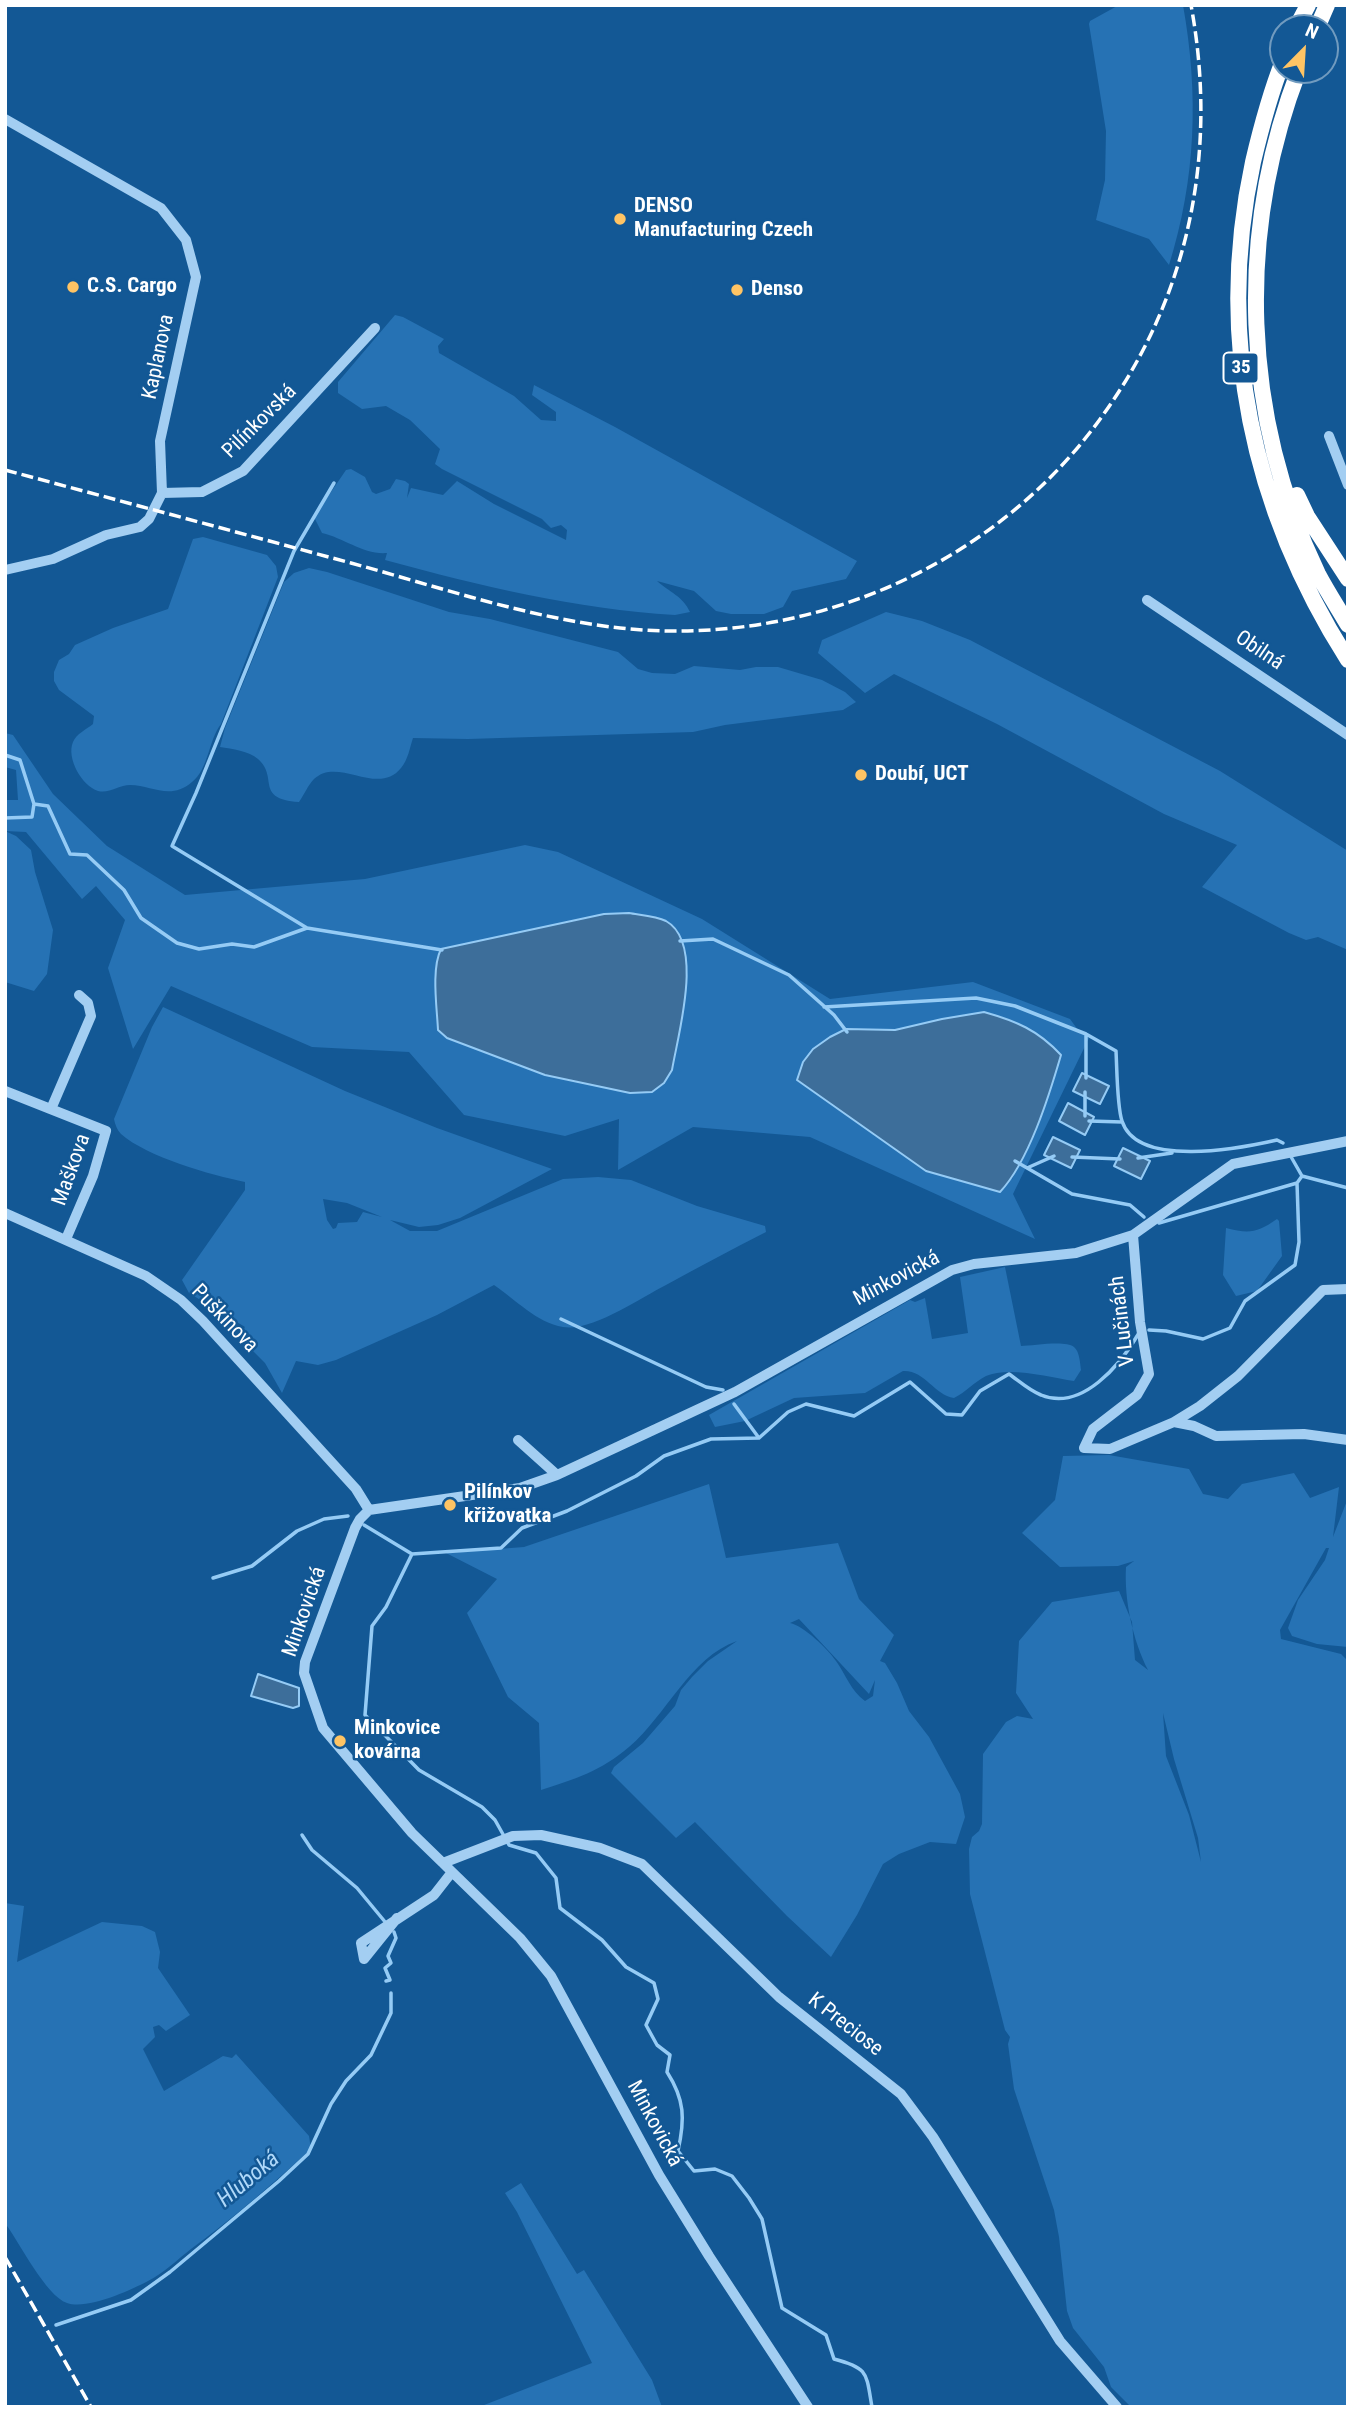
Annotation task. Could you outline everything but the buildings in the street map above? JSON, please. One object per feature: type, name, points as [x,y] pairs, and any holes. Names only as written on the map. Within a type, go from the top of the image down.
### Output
[{"type":"highway","name":"35","points":[[1275,84],[1261,124],[1246,196],[1238,263],[1241,369],[1256,453],[1272,506],[1303,582],[1348,660]]},
{"type":"highway","name":"35","points":[[1294,84],[1269,166],[1255,267],[1255,320],[1265,411],[1289,501],[1319,574],[1348,625]]},
{"type":"highway","points":[[1265,411],[1307,516],[1348,579]]},
{"type":"street","name":"Kaplanova","points":[[5,119],[161,208],[186,240],[196,276],[160,441],[162,493]]},
{"type":"street","name":"Pilínkovská","points":[[162,493],[202,492],[243,471],[375,328]]},
{"type":"street","points":[[1329,436],[1348,485]]},
{"type":"street","points":[[5,570],[53,559],[106,535],[140,527],[155,510],[162,493]]},
{"type":"street","name":"Obilná","points":[[1147,600],[1348,735]]},
{"type":"street","name":"Maškova","points":[[51,1109],[91,1016],[88,1003],[79,995]]},
{"type":"street","name":"Maškova","points":[[5,1091],[106,1131],[93,1176],[66,1238]]},
{"type":"street","name":"Minkovická","points":[[808,2407],[659,2175],[551,1976],[520,1938],[412,1833],[323,1728],[304,1673],[305,1662],[355,1528],[369,1510],[520,1488],[556,1475],[735,1392],[952,1270],[974,1264],[1076,1253],[1133,1235],[1233,1164],[1348,1141]]},
{"type":"street","name":"Puškinova","points":[[5,1213],[146,1276],[181,1300],[356,1489],[369,1510]]},
{"type":"street","name":"V Lučinách","points":[[1133,1235],[1140,1322],[1149,1374],[1137,1395],[1094,1429],[1084,1448],[1110,1449],[1174,1422],[1200,1406],[1238,1376],[1323,1290],[1348,1289]]},
{"type":"street","points":[[1174,1422],[1194,1426],[1216,1436],[1304,1434],[1348,1440]]},
{"type":"street","points":[[518,1440],[556,1475]]},
{"type":"street","name":"K Preciose","points":[[443,1863],[513,1836],[541,1835],[600,1848],[642,1864],[779,1997],[901,2094],[933,2137],[1060,2341],[1117,2407]]},
{"type":"street","points":[[397,1918],[434,1895],[452,1872]]},
{"type":"shaded area","points":[[1119,5],[1183,5],[1191,71],[1192,136],[1185,201],[1169,265],[1149,239],[1096,220],[1105,180],[1106,131],[1089,24]]},
{"type":"shaded area","points":[[395,315],[444,339],[438,346],[439,353],[514,396],[541,420],[556,421],[556,412],[532,395],[534,385],[857,561],[846,579],[792,591],[783,607],[764,614],[716,611],[694,591],[657,581],[680,598],[690,612],[675,615],[601,608],[456,579],[385,560],[387,553],[362,549],[322,533],[314,517],[346,470],[351,469],[365,477],[372,492],[376,494],[390,489],[396,479],[405,481],[409,484],[407,498],[411,488],[443,495],[457,481],[494,504],[566,540],[567,530],[561,525],[551,528],[542,519],[435,464],[440,449],[410,420],[386,406],[362,409],[338,393],[338,382]]},
{"type":"shaded area","points":[[203,537],[267,555],[276,566],[278,577],[221,724],[198,776],[184,788],[161,791],[130,785],[98,791],[81,778],[71,748],[74,739],[93,724],[94,716],[59,690],[54,681],[54,672],[59,660],[69,654],[75,645],[113,628],[168,609],[193,539]]},
{"type":"shaded area","points":[[309,568],[449,612],[490,619],[618,652],[638,669],[652,673],[675,674],[694,666],[740,670],[778,667],[822,680],[845,692],[856,702],[843,710],[725,725],[693,732],[468,739],[413,738],[403,765],[392,776],[381,779],[346,773],[324,773],[312,781],[299,802],[285,800],[272,792],[267,773],[258,759],[245,752],[220,747],[225,728],[284,582],[294,573]]},
{"type":"shaded area","points":[[886,612],[922,621],[970,640],[1220,771],[1348,851],[1348,950],[1318,937],[1306,940],[1289,933],[1202,887],[1237,845],[1164,814],[997,724],[894,674],[865,693],[818,653],[822,640]]},
{"type":"shaded area","points":[[5,733],[13,735],[53,794],[107,846],[185,895],[365,879],[525,845],[558,852],[702,919],[830,999],[973,982],[1070,1019],[1078,1030],[1089,1038],[1013,1194],[1035,1239],[810,1137],[693,1127],[618,1170],[619,1119],[565,1136],[464,1115],[409,1052],[312,1047],[171,986],[133,1049],[108,968],[125,920],[96,886],[82,899],[26,832],[5,831],[5,800],[18,800],[16,770],[5,767]],"holes":[[[629,913],[666,921],[678,932],[684,949],[686,990],[671,1071],[438,954],[441,949],[604,914]],[[942,1019],[1048,1097],[1012,1179],[846,1029],[895,1030]]]},
{"type":"shaded area","points":[[5,831],[16,836],[31,850],[53,930],[47,974],[34,991],[5,982]]},
{"type":"shaded area","points":[[629,913],[666,921],[678,932],[687,968],[683,1013],[672,1070],[664,1083],[652,1092],[630,1093],[545,1075],[447,1038],[438,1030],[435,978],[441,949],[604,914]]},
{"type":"shaded area","points":[[163,1007],[345,1091],[437,1128],[552,1169],[460,1218],[438,1225],[419,1227],[390,1220],[410,1231],[437,1231],[563,1179],[598,1177],[631,1180],[697,1206],[765,1226],[766,1232],[616,1313],[575,1327],[563,1327],[544,1321],[494,1285],[437,1315],[336,1360],[318,1365],[296,1361],[282,1393],[265,1363],[238,1336],[245,1327],[189,1293],[182,1280],[245,1190],[245,1182],[198,1170],[163,1157],[132,1142],[118,1131],[114,1119]],"holes":[[[323,1199],[347,1203],[382,1217],[363,1212],[357,1222],[338,1223],[333,1229],[327,1220]]]},
{"type":"shaded area","points":[[984,1012],[1026,1028],[1044,1039],[1061,1055],[1029,1146],[1000,1192],[926,1171],[797,1080],[803,1062],[813,1049],[846,1029],[895,1030]]},
{"type":"shaded area","points":[[1082,1073],[1109,1086],[1100,1104],[1073,1091]]},
{"type":"shaded area","points":[[1068,1103],[1094,1117],[1085,1135],[1059,1121]]},
{"type":"shaded area","points":[[1053,1137],[1080,1150],[1071,1168],[1044,1155]]},
{"type":"shaded area","points":[[1123,1148],[1150,1161],[1141,1179],[1114,1166]]},
{"type":"shaded area","points":[[1277,1219],[1282,1256],[1257,1291],[1236,1296],[1223,1275],[1226,1228],[1253,1231]]},
{"type":"shaded area","points":[[1005,1267],[1021,1346],[1056,1344],[1074,1347],[1079,1355],[1081,1370],[1074,1381],[1029,1373],[995,1373],[982,1378],[954,1398],[947,1396],[917,1374],[903,1371],[865,1393],[794,1398],[745,1421],[715,1427],[709,1415],[910,1300],[915,1302],[925,1298],[932,1339],[968,1333],[960,1277]]},
{"type":"shaded area","points":[[1109,1455],[1189,1469],[1203,1494],[1228,1499],[1242,1484],[1294,1473],[1310,1498],[1339,1487],[1333,1537],[1348,1498],[1348,1647],[1317,1644],[1292,1636],[1288,1628],[1298,1600],[1325,1560],[1329,1548],[1326,1548],[1280,1630],[1281,1639],[1341,1654],[1348,1661],[1348,2407],[1131,2407],[1111,2387],[1104,2367],[1073,2328],[1067,2311],[1054,2210],[1014,2089],[1008,2044],[1010,2037],[1005,2030],[970,1894],[969,1849],[972,1837],[982,1824],[983,1754],[1006,1722],[1017,1716],[1033,1719],[1016,1693],[1019,1641],[1052,1602],[1119,1591],[1130,1618],[1126,1567],[1134,1561],[1118,1566],[1060,1567],[1022,1533],[1055,1500],[1063,1456]],"holes":[[[1132,1627],[1143,1659],[1148,1670],[1135,1660]],[[1163,1713],[1198,1838],[1201,1862],[1189,1815],[1166,1756]]]},
{"type":"shaded area","points":[[709,1484],[726,1558],[838,1543],[859,1599],[894,1635],[880,1661],[885,1663],[909,1711],[929,1737],[960,1794],[965,1817],[956,1844],[930,1842],[899,1854],[883,1864],[857,1915],[831,1957],[695,1822],[676,1838],[611,1773],[614,1767],[643,1743],[675,1706],[681,1690],[692,1677],[708,1661],[737,1641],[720,1649],[692,1673],[642,1734],[619,1755],[587,1773],[541,1790],[539,1723],[508,1697],[467,1613],[497,1579],[446,1553],[524,1547]],"holes":[[[799,1619],[869,1694],[875,1680],[873,1696],[865,1701],[852,1688],[827,1650],[809,1633],[790,1623]]]},
{"type":"shaded area","points":[[258,1674],[299,1688],[299,1706],[293,1708],[251,1696]]},
{"type":"shaded area","points":[[5,1903],[24,1906],[17,1962],[102,1922],[142,1926],[155,1932],[160,1952],[158,1968],[190,2015],[166,2031],[159,2025],[153,2027],[155,2037],[143,2049],[164,2091],[223,2056],[232,2058],[236,2054],[309,2136],[311,2149],[253,2200],[165,2270],[130,2290],[96,2302],[75,2304],[59,2298],[42,2280],[5,2223]]},
{"type":"shaded area","points":[[521,2183],[577,2274],[584,2270],[652,2380],[662,2407],[479,2407],[592,2363],[505,2193]]},
{"type":"waterway","points":[[307,928],[172,846],[294,551],[334,483]]},
{"type":"waterway","points":[[5,755],[20,760],[34,804]]},
{"type":"waterway","points":[[5,818],[32,817],[34,804],[48,806],[70,854],[87,855],[124,890],[141,918],[177,943],[199,949],[232,944],[254,947],[307,928],[442,950]]},
{"type":"waterway","points":[[680,941],[713,939],[789,975],[834,1015],[847,1032]]},
{"type":"waterway","points":[[824,1007],[976,998],[1015,1006],[1086,1034],[1116,1051],[1122,1121],[1132,1136],[1148,1145],[1192,1152],[1277,1140],[1283,1143]]},
{"type":"waterway","points":[[1086,1034],[1086,1078]]},
{"type":"waterway","points":[[1085,1092],[1085,1116]]},
{"type":"waterway","points":[[1089,1121],[1122,1122]]},
{"type":"waterway","points":[[1138,1158],[1172,1153]]},
{"type":"waterway","points":[[1290,1155],[1302,1176]]},
{"type":"waterway","points":[[1027,1168],[1054,1156]]},
{"type":"waterway","points":[[1072,1157],[1120,1159]]},
{"type":"waterway","points":[[1015,1161],[1072,1194],[1130,1205],[1144,1217]]},
{"type":"waterway","points":[[1149,1330],[1203,1339],[1230,1328],[1245,1301],[1295,1265],[1299,1242],[1297,1183],[1302,1176],[1348,1188]]},
{"type":"waterway","points":[[1159,1223],[1297,1183]]},
{"type":"waterway","points":[[561,1319],[706,1387],[723,1390]]},
{"type":"waterway","points":[[872,2407],[867,2379],[860,2369],[834,2359],[826,2335],[782,2308],[762,2219],[749,2198],[732,2176],[715,2169],[694,2171],[678,2151],[682,2110],[667,2072],[670,2055],[657,2045],[646,2025],[658,1999],[654,1983],[626,1967],[602,1940],[560,1908],[556,1878],[536,1853],[509,1845],[495,1820],[482,1807],[419,1770],[365,1715],[372,1626],[386,1607],[412,1554],[501,1548],[522,1528],[567,1511],[636,1476],[664,1456],[711,1439],[759,1438],[788,1412],[806,1404],[854,1416],[910,1382],[946,1414],[962,1415],[980,1391],[1009,1374],[1041,1395],[1071,1397],[1099,1382],[1111,1371],[1139,1333]]},
{"type":"waterway","points":[[734,1404],[759,1438]]},
{"type":"waterway","points":[[213,1578],[252,1566],[297,1531],[324,1519],[348,1516]]},
{"type":"waterway","points":[[364,1525],[412,1554]]},
{"type":"waterway","name":"Hluboká","points":[[302,1835],[312,1850],[357,1888],[386,1923]]},
{"type":"waterway","name":"Hluboká","points":[[386,1981],[390,1980],[385,1968],[391,1963],[388,1956],[396,1938],[394,1932]]},
{"type":"waterway","name":"Hluboká","points":[[56,2325],[131,2300],[170,2272],[308,2154],[331,2104],[346,2081],[371,2055],[391,2013],[391,1993]]},
{"type":"railway","points":[[5,470],[484,601],[552,617],[620,628],[689,631],[758,625],[825,610],[890,586],[951,555],[1008,516],[1059,469],[1103,415],[1133,369],[1157,320],[1176,271],[1190,219],[1198,167],[1201,114],[1199,60],[1191,5]]},
{"type":"railway","points":[[5,2257],[91,2407]]},
{"type":"place","name":"DENSO Manufacturing Czech","points":[[620,219]]},
{"type":"place","name":"C.S. Cargo","points":[[73,287]]},
{"type":"place","name":"Denso","points":[[737,290]]},
{"type":"place","name":"Doubí, UCT","points":[[861,775]]},
{"type":"place","name":"Pilínkov křižovatka","points":[[450,1505]]},
{"type":"place","name":"Minkovice kovárna","points":[[340,1741]]}]
